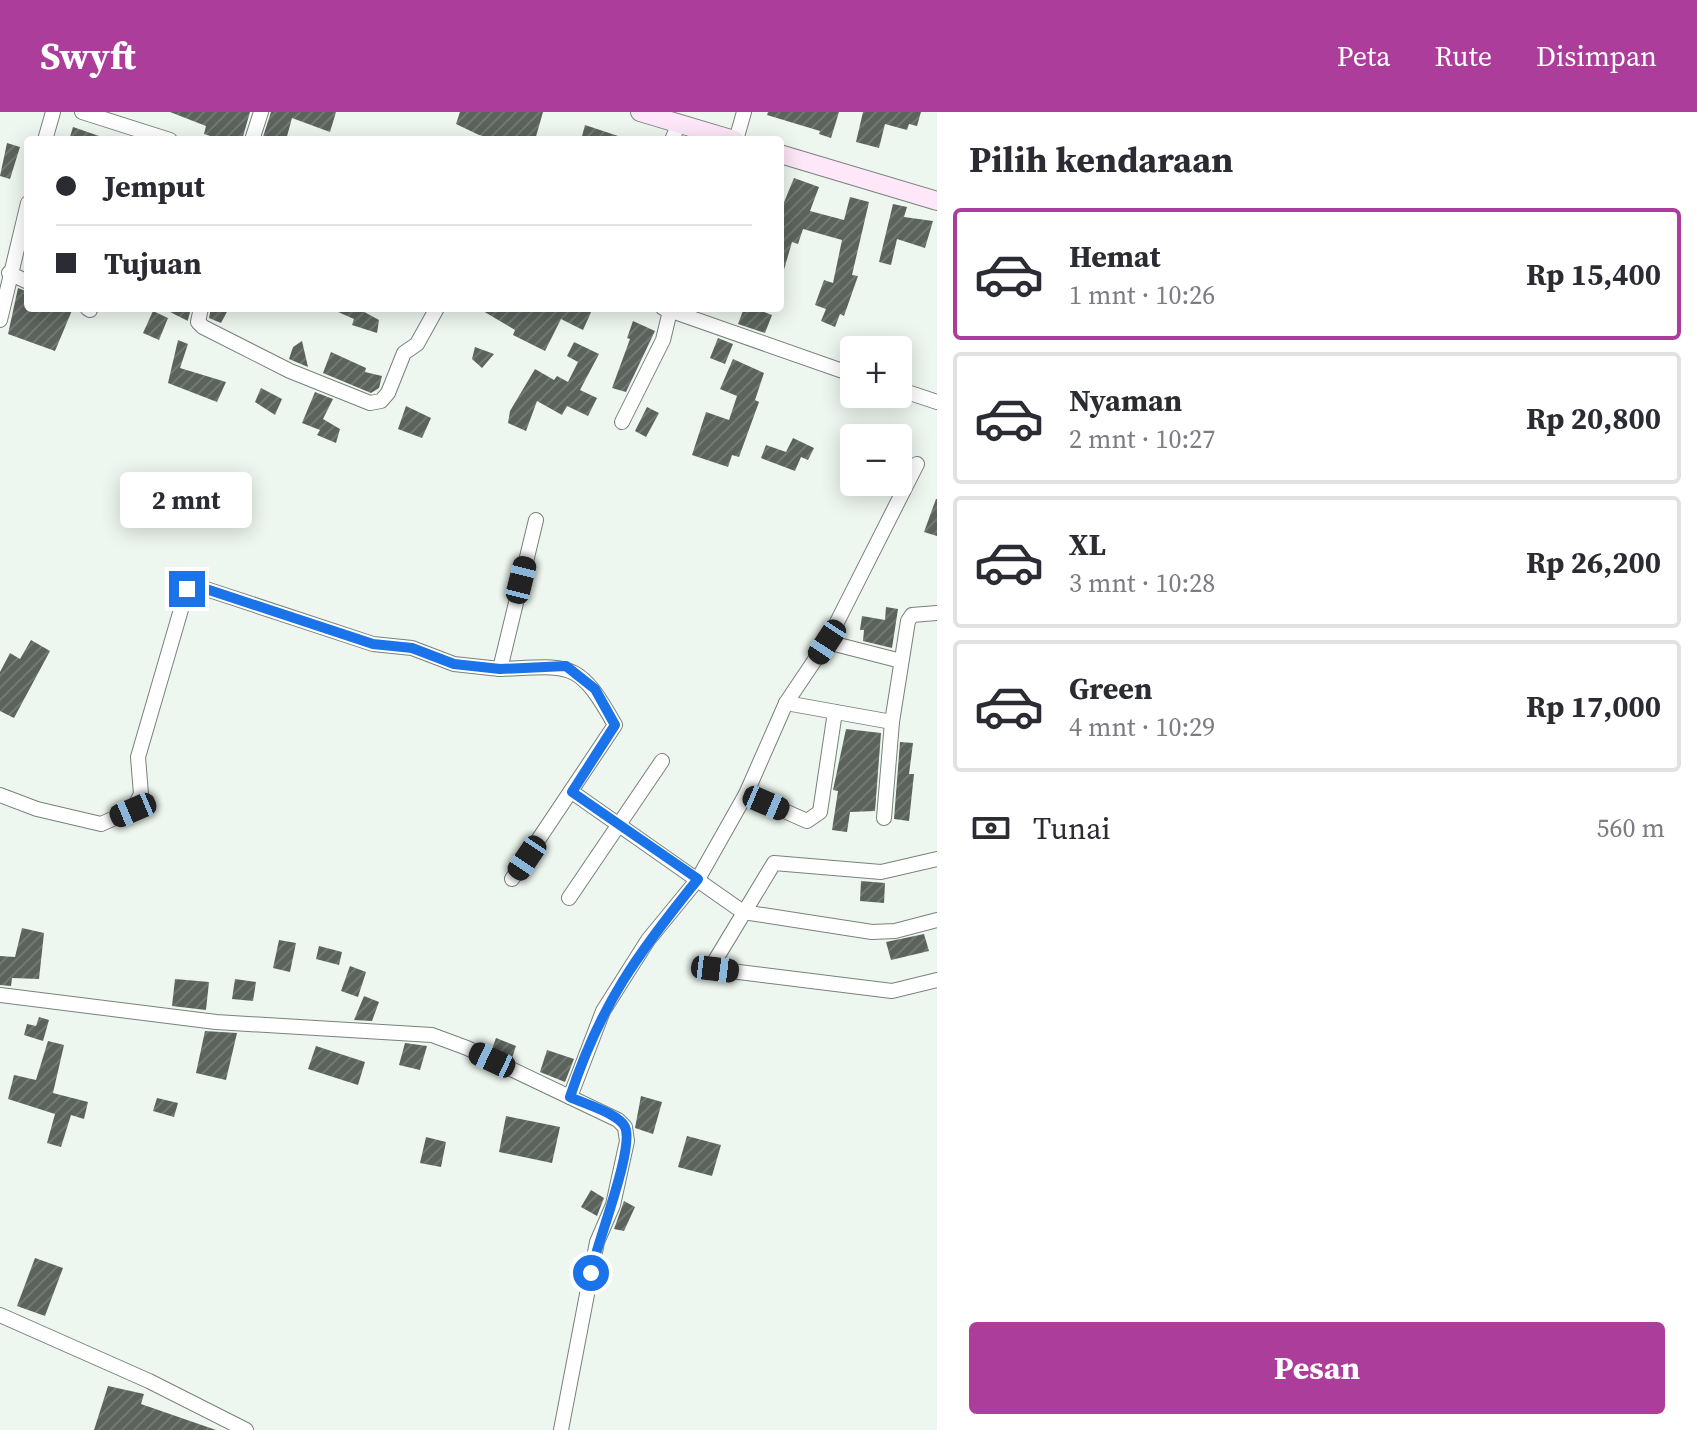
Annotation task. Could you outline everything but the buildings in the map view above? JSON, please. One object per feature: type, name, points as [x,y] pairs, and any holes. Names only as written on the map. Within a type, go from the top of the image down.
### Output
[{"type":"main road","points":[[640,112],[676,132],[706,136]]},
{"type":"main road","points":[[784,155],[937,201]]},
{"type":"street","points":[[46,136],[53,112]]},
{"type":"street","points":[[82,112],[157,136]]},
{"type":"street","points":[[253,136],[261,112]]},
{"type":"street","points":[[736,136],[744,112]]},
{"type":"street","points":[[0,320],[9,273],[7,253],[24,213]]},
{"type":"street","points":[[9,273],[24,280]]},
{"type":"street","points":[[200,312],[198,322],[203,327],[290,371],[370,403],[385,398],[403,355],[417,344],[435,312]]},
{"type":"street","points":[[622,422],[663,340],[667,312]]},
{"type":"street","points":[[676,312],[840,370]]},
{"type":"street","points":[[912,394],[937,402]]},
{"type":"street","points":[[570,1097],[603,1011],[648,940],[698,879],[746,794],[786,703],[827,642],[917,464]]},
{"type":"street","points":[[500,669],[536,520]]},
{"type":"street","points":[[0,795],[101,824],[133,810],[141,794],[138,757],[187,589],[200,587],[373,644],[412,648],[454,664],[500,669],[566,666],[595,689],[615,725],[512,879]]},
{"type":"street","points":[[884,818],[892,722],[908,621],[912,615],[937,613]]},
{"type":"street","points":[[827,642],[901,661]]},
{"type":"street","points":[[786,703],[892,722]]},
{"type":"street","points":[[746,794],[807,821],[816,818],[820,812],[835,712]]},
{"type":"street","points":[[569,898],[662,761]]},
{"type":"street","points":[[572,792],[743,912],[872,932],[895,931],[937,920]]},
{"type":"street","points":[[937,859],[871,873],[776,862],[714,961],[715,969],[892,991],[937,980]]},
{"type":"street","points":[[0,995],[216,1022],[432,1035],[618,1120],[625,1127],[627,1141],[613,1205],[597,1242],[561,1430]]},
{"type":"street","points":[[0,1315],[149,1381],[246,1430]]},
{"type":"route","points":[[187,589],[200,587],[373,644],[412,648],[454,664],[500,669],[566,666],[595,689],[615,725],[572,792],[698,879],[648,940],[603,1011],[584,1053],[570,1097],[618,1120],[625,1127],[627,1141],[613,1205],[597,1242],[591,1273]]}]
